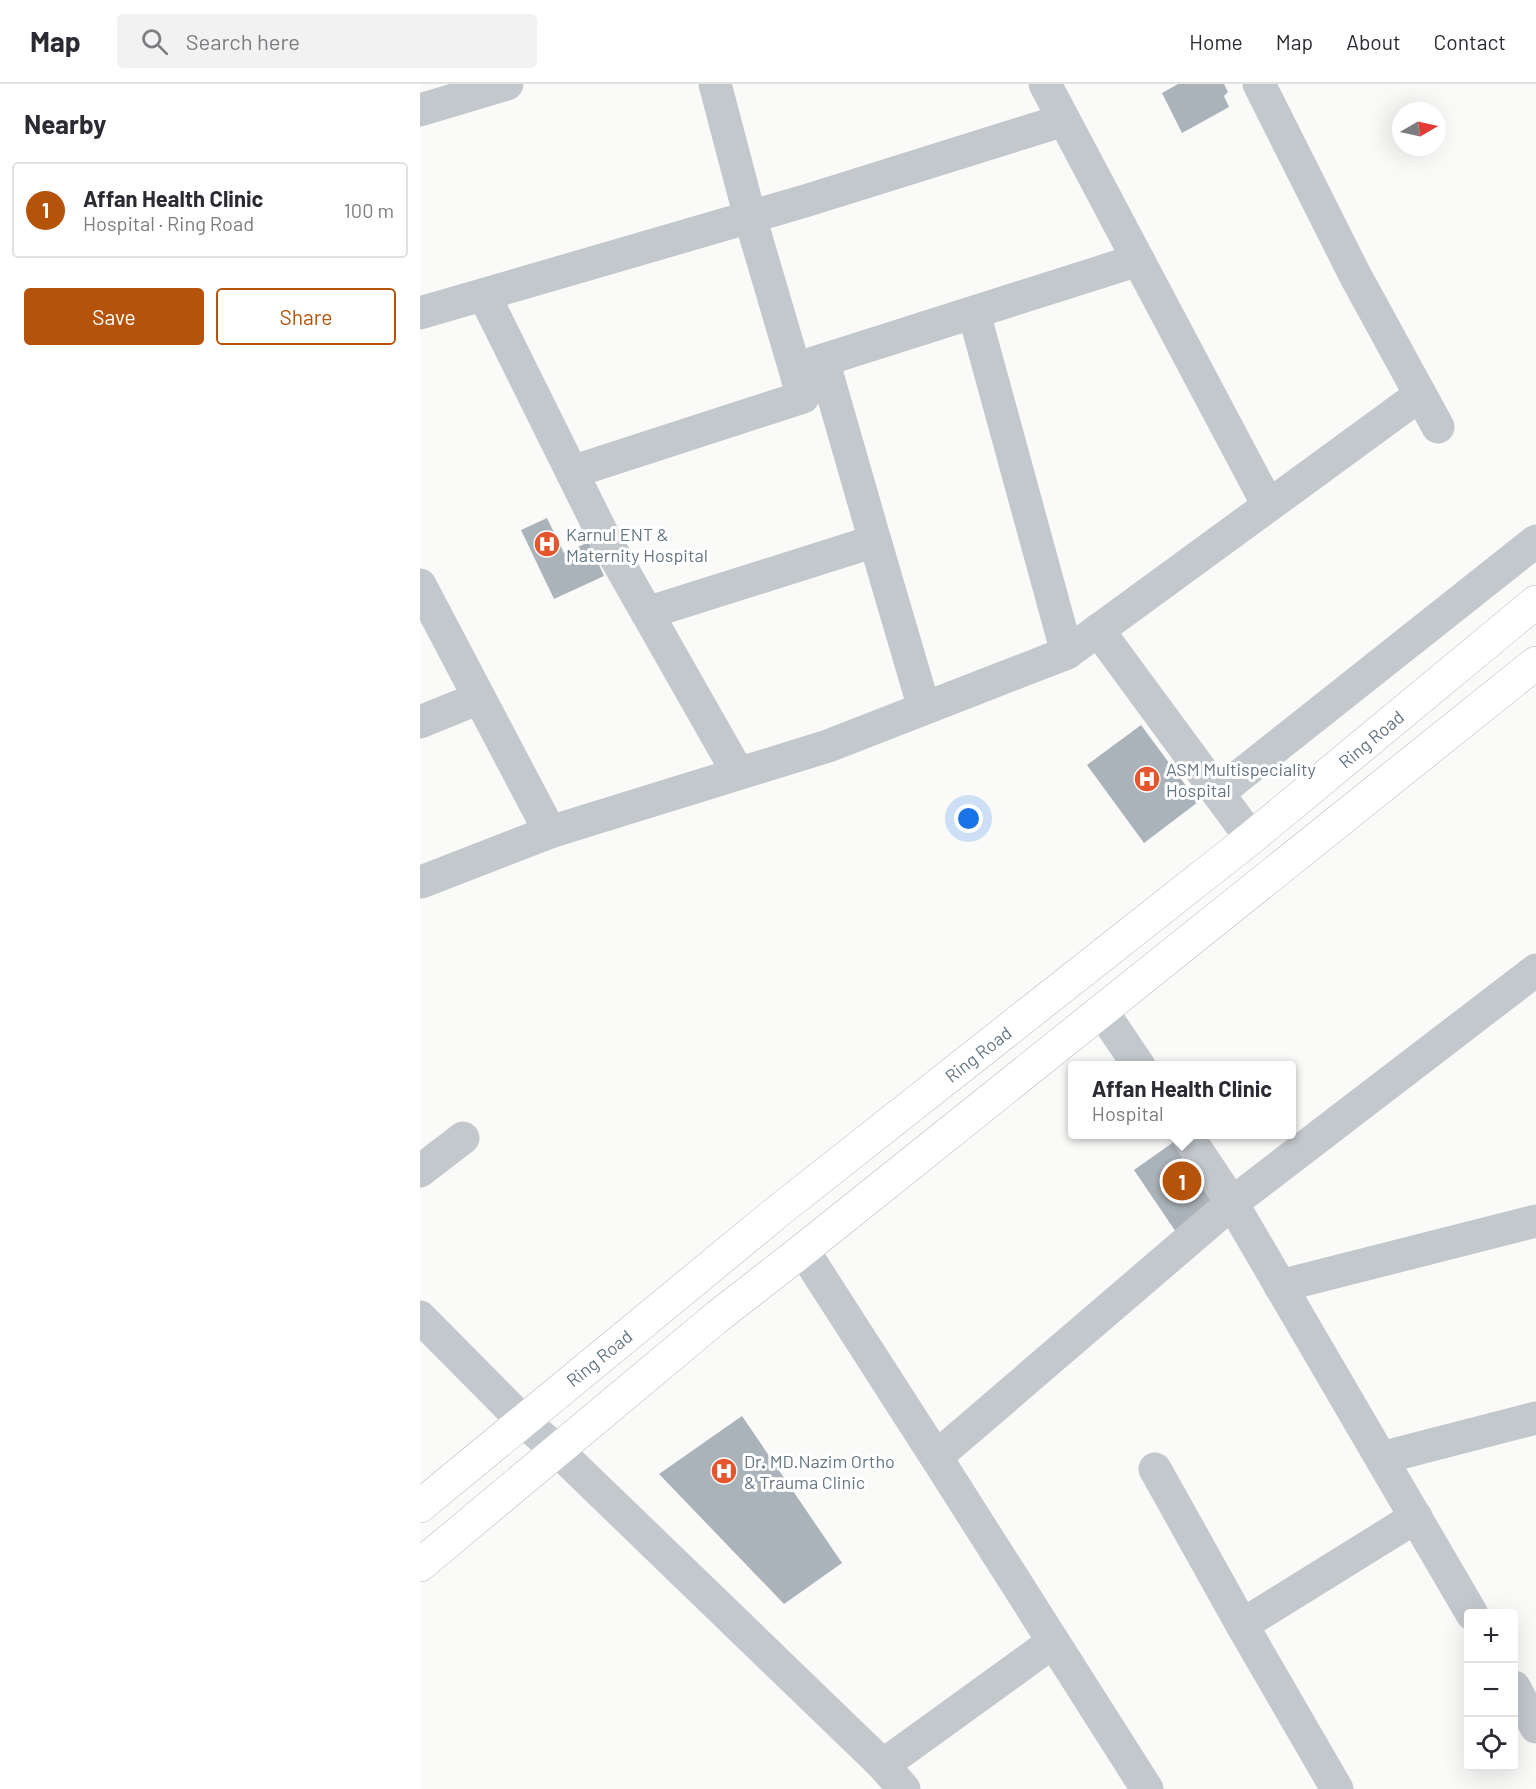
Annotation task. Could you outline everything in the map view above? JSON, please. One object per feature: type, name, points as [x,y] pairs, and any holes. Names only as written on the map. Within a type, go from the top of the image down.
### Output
[{"type":"highway","name":"Ring Road","points":[[420,1506],[777,1212],[1251,838],[1536,602]]},
{"type":"highway","points":[[420,1565],[717,1317],[1536,663]]},
{"type":"street","points":[[420,110],[507,84]]},
{"type":"street","points":[[715,84],[750,217],[875,541],[924,708]]},
{"type":"street","points":[[1045,84],[1268,506]]},
{"type":"street","points":[[1260,84],[1355,275],[1438,427]]},
{"type":"street","points":[[420,314],[750,217],[1064,120]]},
{"type":"street","points":[[809,365],[1138,260]]},
{"type":"street","points":[[483,295],[606,539],[738,773]]},
{"type":"street","points":[[974,313],[1067,653]]},
{"type":"street","points":[[572,472],[803,397],[809,365]]},
{"type":"street","points":[[421,882],[550,832],[828,746],[1067,653],[1420,394]]},
{"type":"street","points":[[1218,794],[1536,540]]},
{"type":"street","points":[[647,613],[875,541]]},
{"type":"street","points":[[420,585],[550,832]]},
{"type":"street","points":[[1098,630],[1251,838]]},
{"type":"street","points":[[420,722],[478,698]]},
{"type":"street","points":[[936,1457],[1232,1203],[1536,970]]},
{"type":"street","points":[[1102,1011],[1136,1061]]},
{"type":"street","points":[[420,1171],[464,1138]]},
{"type":"street","points":[[1189,1139],[1232,1203],[1469,1609]]},
{"type":"street","points":[[1280,1286],[1536,1221]]},
{"type":"street","points":[[803,1250],[1147,1789]]},
{"type":"street","points":[[420,1317],[523,1421],[558,1451],[904,1789]]},
{"type":"street","points":[[1381,1458],[1536,1418]]},
{"type":"street","points":[[1155,1469],[1337,1789]]},
{"type":"street","points":[[1242,1625],[1416,1517]]},
{"type":"street","points":[[882,1765],[1053,1642]]},
{"type":"building","points":[[1178,84],[1224,84],[1228,92],[1224,96],[1229,107],[1182,133],[1162,93]]},
{"type":"building","points":[[547,518],[564,553],[589,542],[604,576],[554,599],[521,530]]},
{"type":"building","points":[[1141,725],[1198,802],[1144,843],[1087,765]]},
{"type":"building","points":[[1178,1139],[1223,1204],[1178,1235],[1134,1170]]},
{"type":"building","points":[[742,1416],[842,1563],[784,1604],[659,1474]]},
{"type":"place","name":"Karnul ENT & Maternity Hospital","points":[[547,544]]},
{"type":"place","name":"ASM Multispeciality Hospital","points":[[1147,779]]},
{"type":"place","name":"Affan Health Clinic","points":[[1182,1181]]},
{"type":"place","name":"Dr. MD.Nazim Ortho & Trauma Clinic","points":[[724,1471]]}]
